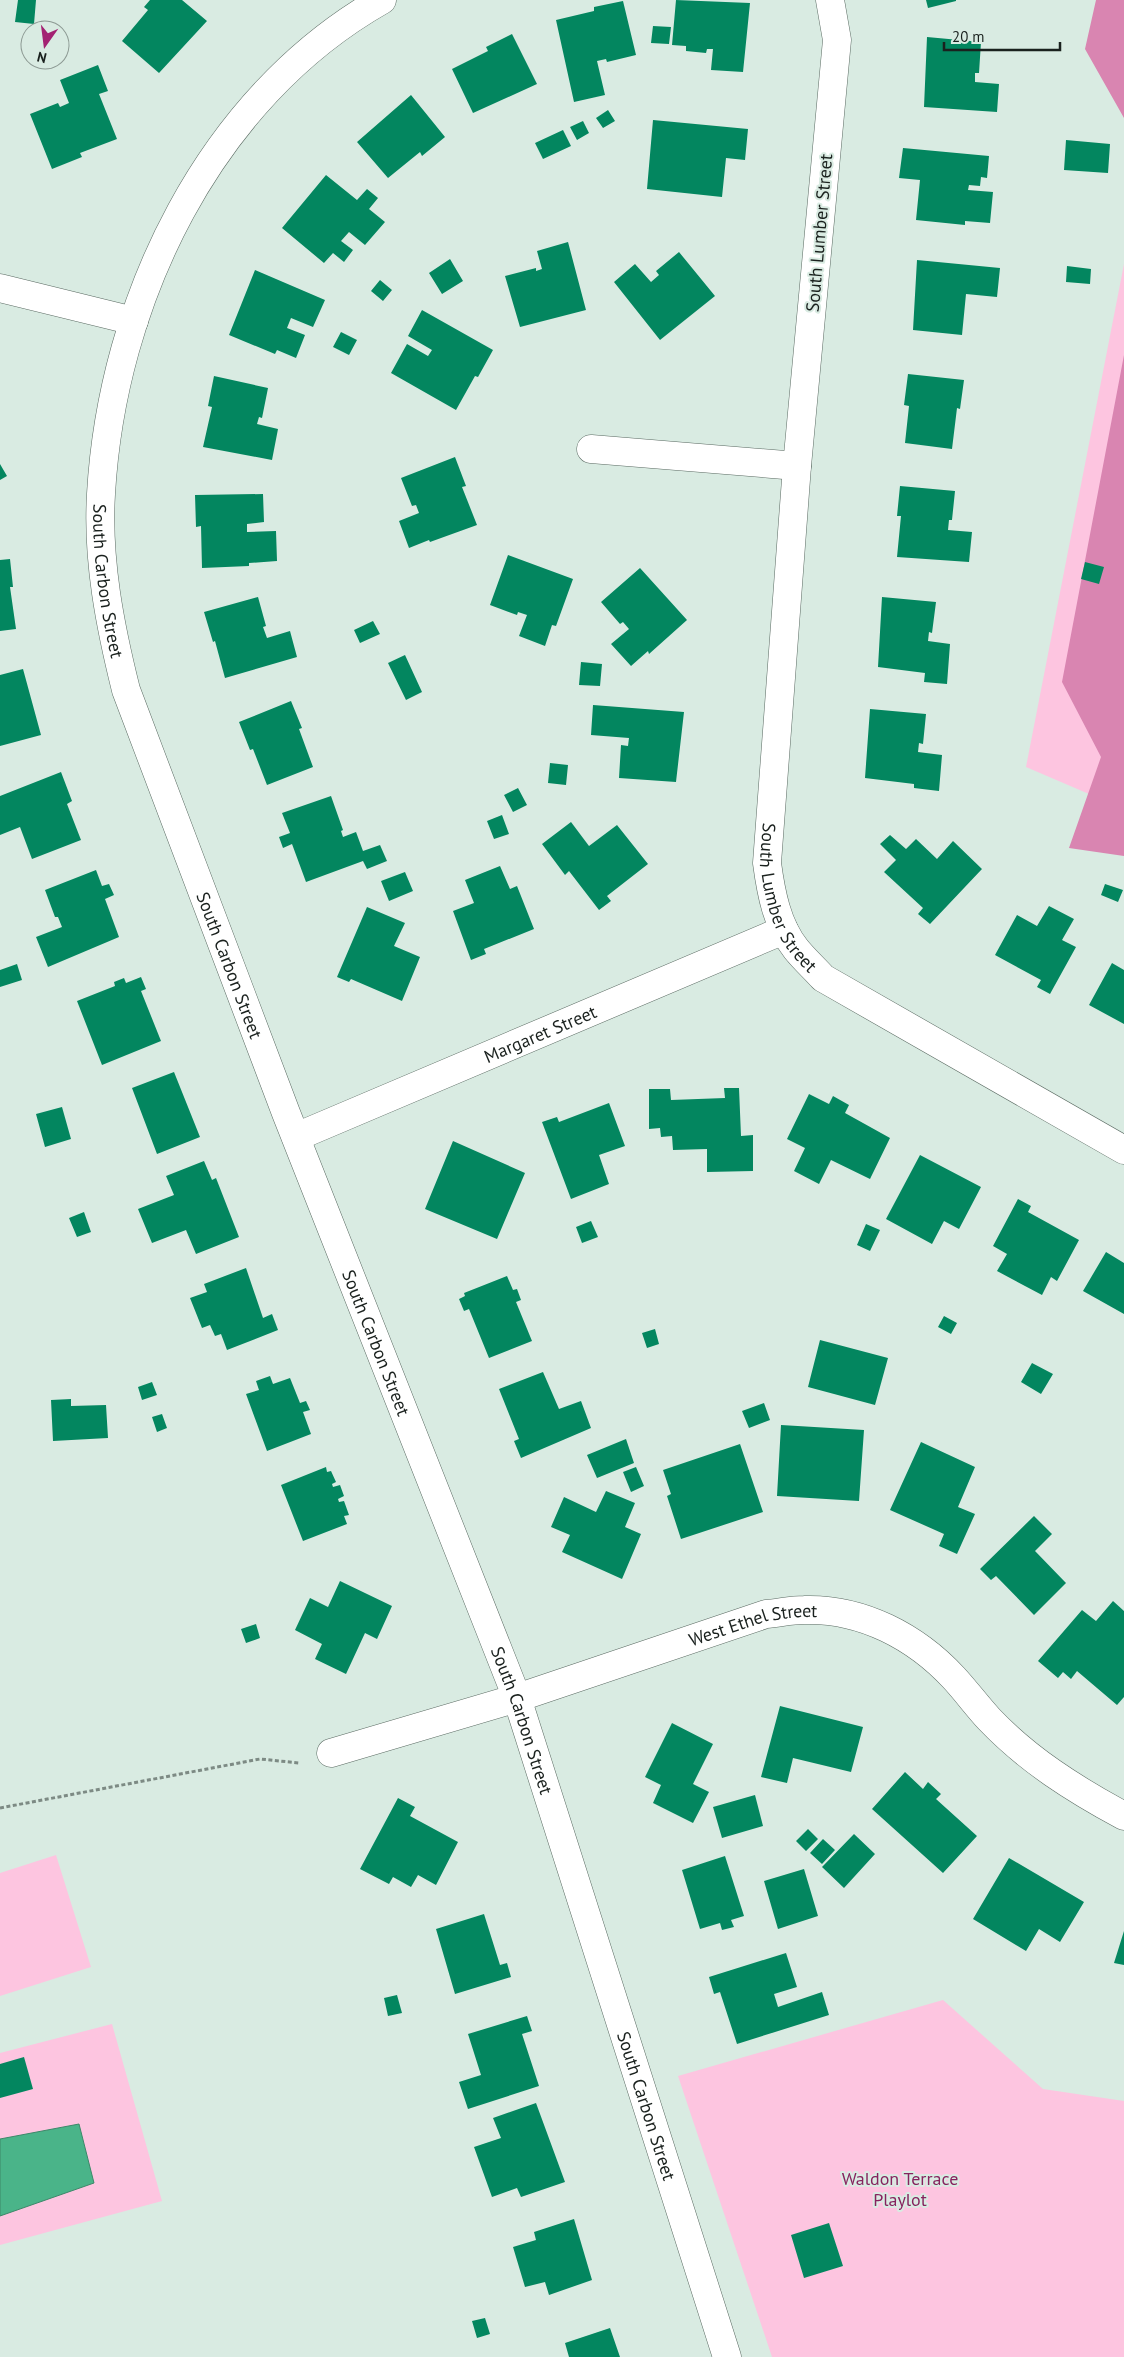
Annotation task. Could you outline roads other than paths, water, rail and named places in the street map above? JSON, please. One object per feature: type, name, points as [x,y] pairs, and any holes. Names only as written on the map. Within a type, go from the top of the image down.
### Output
[{"type":"street","name":"South Carbon Street","points":[[382,0],[365,9],[302,57],[260,99],[210,161],[179,212],[154,265],[127,340],[108,416],[101,495],[102,554],[111,632],[126,690],[296,1137],[517,1698],[728,2357]]},
{"type":"street","name":"South Lumber Street","points":[[830,0],[838,40],[797,466],[767,863],[772,898],[784,930],[795,948],[823,978],[1124,1150]]},
{"type":"street","points":[[0,288],[134,321]]},
{"type":"street","points":[[591,449],[797,466]]},
{"type":"street","name":"Margaret Street","points":[[296,1137],[784,930]]},
{"type":"street","name":"West Ethel Street","points":[[331,1753],[517,1698],[766,1614],[804,1610],[843,1613],[881,1624],[921,1647],[954,1678],[989,1719],[1036,1762],[1075,1789],[1124,1816]]},
{"type":"park label","name":"Waldon Terrace Playlot","points":[[900,2188]]}]
